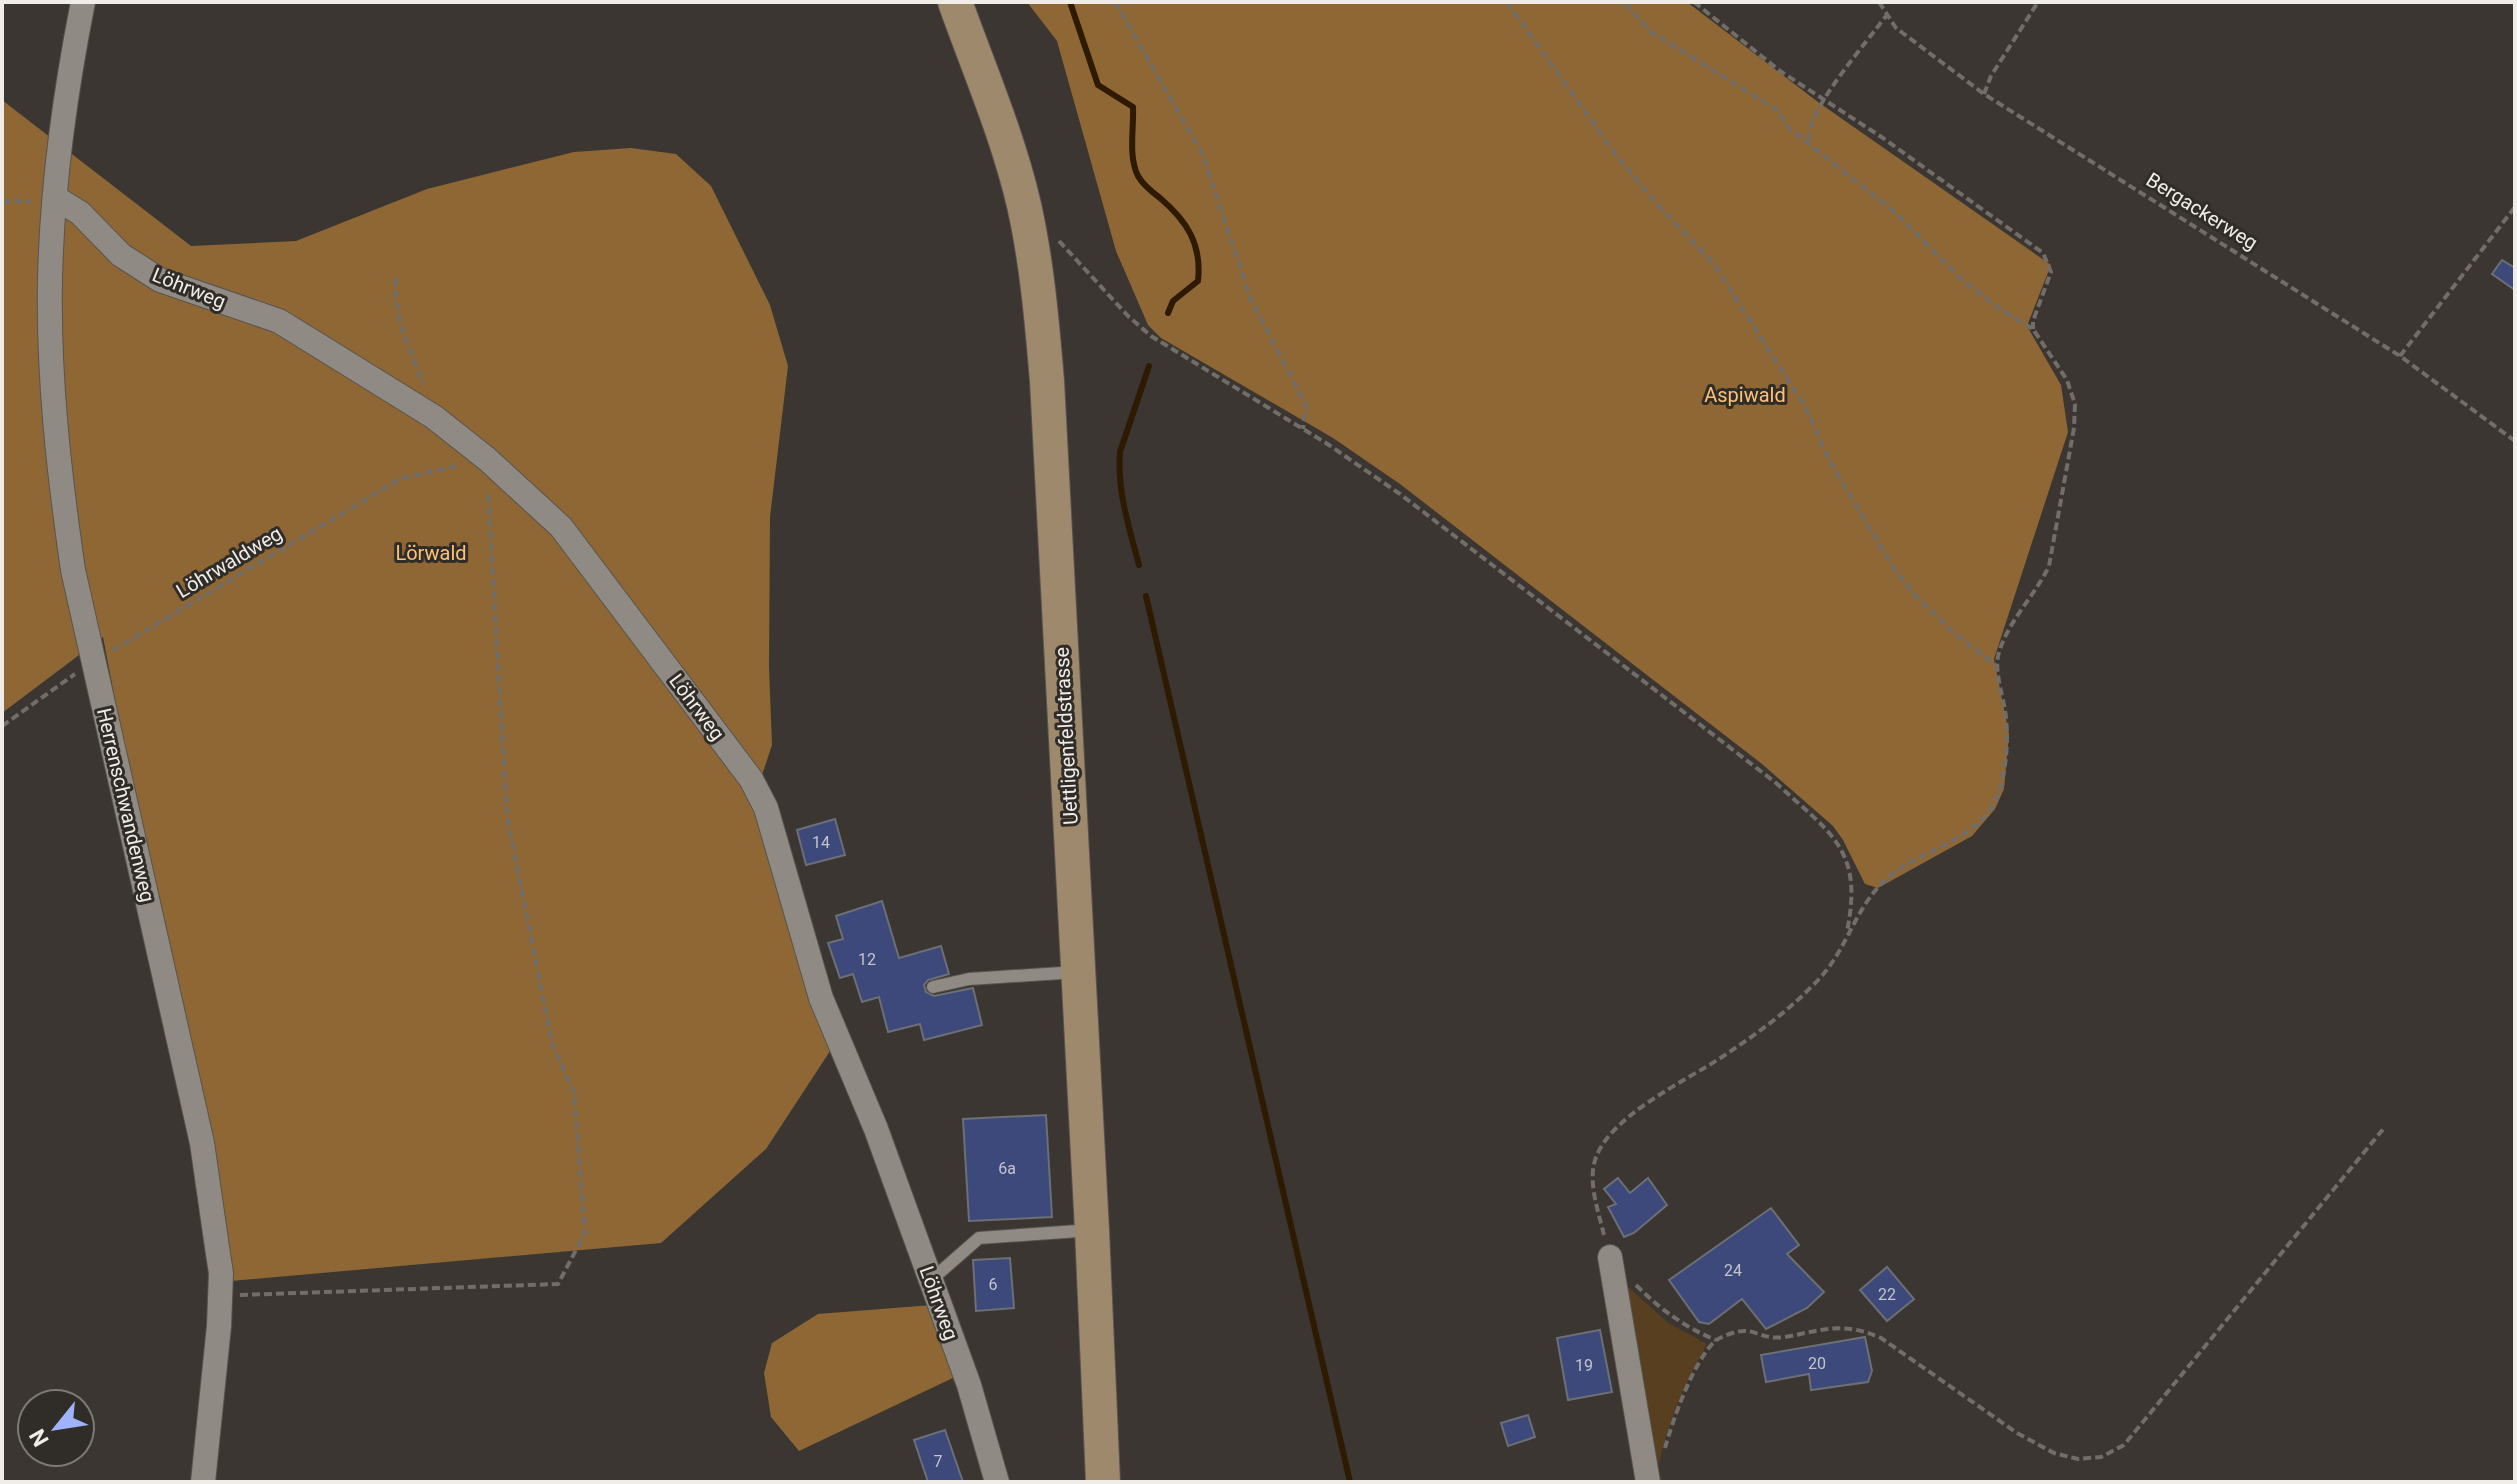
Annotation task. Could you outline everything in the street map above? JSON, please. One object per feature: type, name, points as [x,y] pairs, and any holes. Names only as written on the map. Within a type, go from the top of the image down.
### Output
[{"type":"main road","name":"Uettligenfeldstrasse","points":[[955,2],[1010,155],[1023,204],[1039,294],[1047,381],[1079,971],[1103,1482]]},
{"type":"street","name":"Herrenschwandenweg","points":[[83,2],[61,126],[50,278],[52,385],[73,570],[202,1143],[217,1247],[221,1295],[203,1482]]},
{"type":"street","name":"Löhrweg","points":[[56,198],[80,213],[121,255],[160,280],[279,321],[434,417],[487,459],[561,527],[751,779],[766,808],[821,998],[876,1129],[931,1280],[969,1385],[997,1482]]},
{"type":"street","points":[[1610,1257],[1648,1482]]},
{"type":"lane","points":[[933,987],[969,979],[1079,971]]},
{"type":"lane","points":[[931,1280],[979,1238],[1092,1230]]},
{"type":"path","points":[[1115,2],[1202,153],[1251,300],[1306,405],[1303,429]]},
{"type":"path","points":[[1507,2],[1616,155],[1714,264],[1807,410],[1829,460],[1893,567],[1914,594],[1944,623],[1998,667]]},
{"type":"path","points":[[1623,2],[1650,31],[1777,110],[1789,128],[1896,213],[1960,278],[1997,307],[2033,329],[2067,380],[2075,404],[2074,428],[2049,566],[2042,582],[2006,636],[1998,658],[2007,735],[1999,793],[1992,807],[1962,834],[1887,878],[1863,907],[1826,971],[1799,999],[1722,1057],[1637,1111],[1617,1127],[1594,1162],[1593,1180],[1610,1257],[1654,1303],[1688,1328],[1716,1340]]},
{"type":"path","points":[[1694,2],[1780,71],[1883,138],[2043,253],[2051,272],[2033,321],[2033,329]]},
{"type":"path","name":"Bergackerweg","points":[[1879,2],[1886,16],[1916,45],[1984,94],[2400,356],[2515,441]]},
{"type":"path","points":[[1984,94],[1991,76],[2038,2]]},
{"type":"path","points":[[1809,141],[1807,130],[1824,100],[1886,16]]},
{"type":"path","points":[[2,202],[56,198]]},
{"type":"path","points":[[2400,356],[2515,207]]},
{"type":"path","points":[[1055,237],[1128,316],[1151,336],[1303,429],[1400,494],[1776,783],[1832,835],[1849,863],[1852,893],[1847,933]]},
{"type":"path","points":[[396,278],[398,314],[434,417]]},
{"type":"path","points":[[221,1295],[558,1284],[585,1233],[574,1093],[552,1043],[507,816],[487,459]]},
{"type":"path","name":"Löhrwaldweg","points":[[2,726],[94,661],[400,479],[487,459]]},
{"type":"path","points":[[1664,1457],[1679,1406],[1695,1372],[1716,1340],[1744,1330],[1770,1339],[1842,1327],[1859,1328],[1894,1346],[2017,1433],[2054,1453],[2078,1459],[2101,1457],[2124,1445],[2384,1128]]},
{"type":"shaded area","points":[[1626,1285],[1667,1322],[1707,1344],[1675,1410],[1655,1482]]},
{"type":"green space","name":"Aspiwald","points":[[1027,2],[1687,2],[1818,102],[2051,265],[2027,326],[2061,385],[2068,432],[1994,659],[2009,734],[2004,789],[1995,809],[1972,836],[1878,888],[1865,884],[1833,826],[1762,764],[1400,484],[1333,438],[1161,338],[1148,325],[1116,251],[1057,41]]},
{"type":"green space","name":"Lörwald","points":[[2,100],[191,246],[296,241],[427,189],[574,152],[631,148],[676,154],[711,186],[770,305],[788,366],[770,517],[772,745],[760,781],[834,1045],[766,1149],[661,1243],[231,1281],[103,637],[2,713]]},
{"type":"green space","points":[[932,1305],[957,1376],[799,1451],[771,1417],[764,1373],[772,1343],[818,1314]]},
{"type":"building","points":[[2502,260],[2515,268],[2515,290],[2492,274]]},
{"type":"building","points":[[835,819],[845,855],[806,865],[797,830]]},
{"type":"building","points":[[882,901],[899,958],[941,946],[949,974],[928,980],[924,985],[926,992],[934,996],[973,988],[982,1025],[924,1040],[920,1024],[888,1032],[879,997],[862,1002],[853,974],[840,978],[828,943],[843,939],[836,916]]},
{"type":"building","points":[[1046,1115],[1052,1217],[969,1221],[963,1119]]},
{"type":"building","points":[[1618,1178],[1630,1193],[1648,1178],[1667,1205],[1634,1233],[1624,1237],[1608,1207],[1616,1204],[1604,1189]]},
{"type":"building","points":[[1771,1208],[1799,1245],[1787,1254],[1824,1292],[1807,1308],[1766,1329],[1742,1299],[1709,1324],[1699,1322],[1669,1280]]},
{"type":"building","points":[[1010,1258],[1014,1308],[976,1311],[973,1260]]},
{"type":"building","points":[[1887,1267],[1914,1299],[1887,1321],[1860,1290]]},
{"type":"building","points":[[1600,1330],[1612,1392],[1568,1400],[1557,1338]]},
{"type":"building","points":[[1865,1337],[1872,1371],[1868,1382],[1811,1390],[1809,1374],[1766,1382],[1761,1355]]},
{"type":"building","points":[[1528,1415],[1535,1437],[1508,1446],[1501,1423]]},
{"type":"building","points":[[945,1430],[963,1482],[928,1482],[914,1440]]},
{"type":"waterway","points":[[1070,2],[1098,85],[1133,107],[1132,151],[1138,176],[1178,215],[1195,245],[1198,281],[1173,301],[1168,313]]},
{"type":"waterway","points":[[1139,565],[1122,495],[1120,452],[1149,366]]},
{"type":"waterway","points":[[1146,596],[1350,1482]]}]
